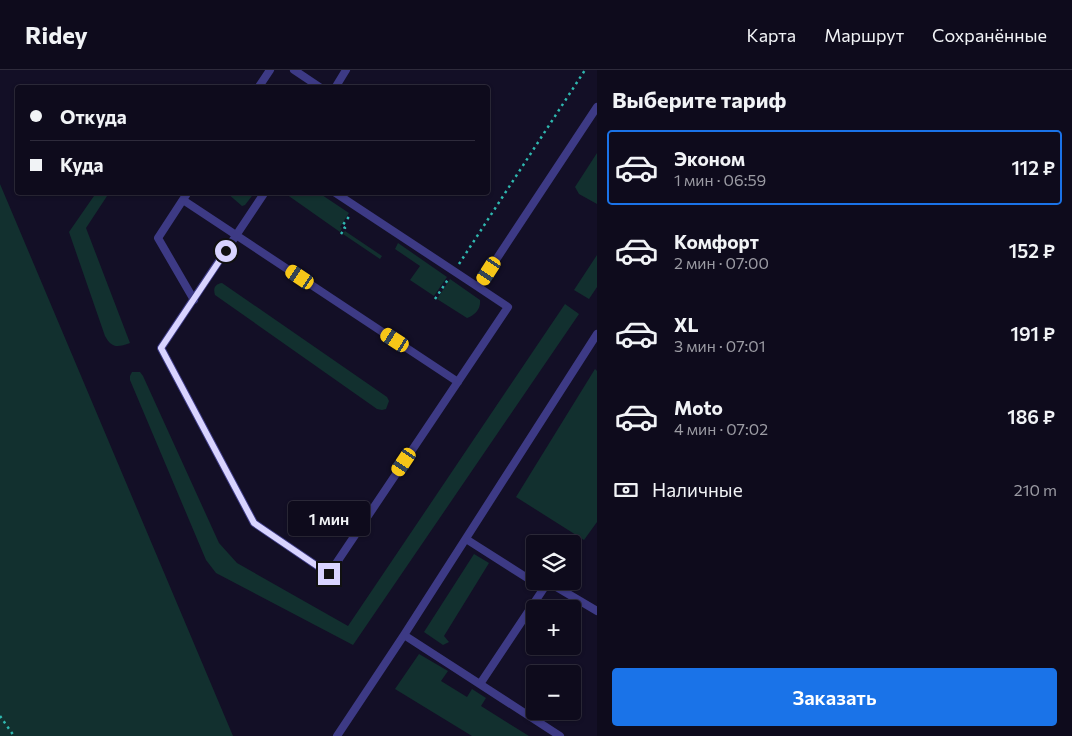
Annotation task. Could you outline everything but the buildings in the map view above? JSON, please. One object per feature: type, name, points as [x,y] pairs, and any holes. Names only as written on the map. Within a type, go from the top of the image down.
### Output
[{"type":"lane","points":[[260,85],[270,70]]},
{"type":"lane","points":[[294,70],[316,85]]},
{"type":"lane","points":[[336,85],[346,70]]},
{"type":"lane","points":[[478,287],[597,107]]},
{"type":"lane","points":[[186,195],[158,238],[194,300]]},
{"type":"lane","points":[[263,195],[161,348],[254,523],[329,574],[508,307],[338,195]]},
{"type":"lane","points":[[183,200],[458,382]]},
{"type":"lane","points":[[337,736],[597,334]]},
{"type":"lane","points":[[466,539],[526,577]]},
{"type":"lane","points":[[480,684],[543,590]]},
{"type":"lane","points":[[562,590],[597,611]]},
{"type":"lane","points":[[404,635],[560,736]]},
{"type":"path","points":[[435,299],[586,70]]},
{"type":"path","points":[[341,234],[345,228],[342,226],[351,214],[358,219]]},
{"type":"path","points":[[0,716],[14,736]]},
{"type":"green space","points":[[597,153],[597,204],[579,194],[575,187]]},
{"type":"green space","points":[[0,184],[233,736],[0,736]]},
{"type":"green space","points":[[95,195],[108,195],[86,228],[130,343],[116,346],[110,343],[105,336],[69,232]]},
{"type":"green space","points":[[229,195],[253,195],[242,206]]},
{"type":"green space","points":[[287,195],[322,195],[349,213],[340,227],[342,228],[340,232]]},
{"type":"green space","points":[[345,231],[382,256],[380,259],[343,234]]},
{"type":"green space","points":[[398,243],[447,277],[434,296],[410,280],[420,266],[395,249]]},
{"type":"green space","points":[[597,255],[597,287],[589,299],[574,290]]},
{"type":"green space","points":[[450,279],[480,300],[478,309],[470,317],[467,318],[437,299]]},
{"type":"green space","points":[[222,283],[387,397],[389,401],[386,409],[377,409],[215,295],[215,287]]},
{"type":"green space","points":[[565,304],[579,314],[353,645],[216,573],[206,560],[130,380],[132,372],[140,372],[143,376],[219,543],[237,563],[348,626]]},
{"type":"green space","points":[[595,369],[597,371],[597,522],[584,540],[581,538],[581,535],[576,535],[516,497]]},
{"type":"green space","points":[[474,554],[489,563],[444,636],[449,642],[443,645],[424,632]]},
{"type":"green space","points":[[419,654],[448,671],[441,681],[467,697],[472,689],[486,698],[481,706],[529,736],[472,736],[395,689]]},
{"type":"route","points":[[226,251],[161,348],[254,523],[329,574]]}]
